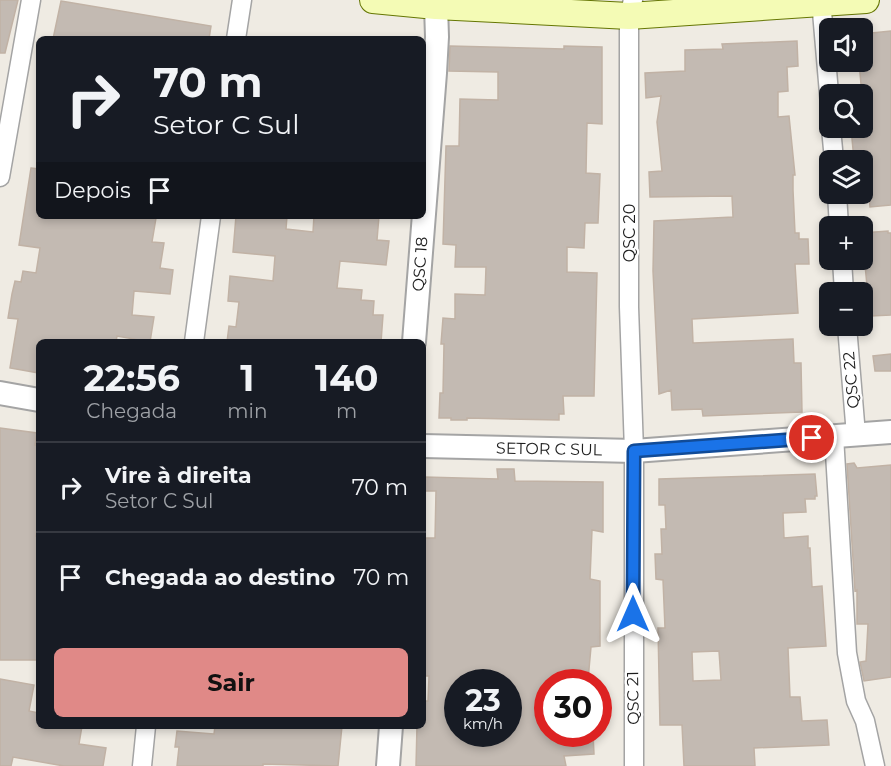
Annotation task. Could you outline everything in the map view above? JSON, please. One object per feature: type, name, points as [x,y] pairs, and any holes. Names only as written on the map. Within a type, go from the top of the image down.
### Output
[{"type":"main road","points":[[373,0],[631,8],[866,0]]},
{"type":"street","points":[[0,177],[31,0]]},
{"type":"street","points":[[236,36],[242,0]]},
{"type":"street","points":[[821,2],[828,84]]},
{"type":"street","name":"QSC 18","points":[[426,183],[437,37],[435,3]]},
{"type":"street","name":"QSC 20","points":[[631,8],[629,307],[634,451]]},
{"type":"street","points":[[194,339],[211,219]]},
{"type":"street","name":"QSC 18","points":[[414,339],[423,219]]},
{"type":"street","name":"QSC 22","points":[[847,336],[845,436],[847,653],[856,701],[865,721],[874,766]]},
{"type":"street","points":[[0,393],[36,399]]},
{"type":"street","name":"SETOR C SUL","points":[[426,446],[634,451],[891,432]]},
{"type":"street","name":"QSC 21","points":[[634,451],[634,766]]},
{"type":"street","points":[[142,766],[147,729]]},
{"type":"street","points":[[388,766],[391,729]]},
{"type":"building","points":[[0,0],[18,0],[5,53],[0,53]]},
{"type":"building","points":[[61,1],[211,26],[209,36],[54,36]]},
{"type":"building","points":[[891,31],[891,205],[870,207],[870,204],[873,204],[873,150],[853,150],[852,138],[873,138],[873,84],[861,84],[860,72],[873,72],[873,33]]},
{"type":"building","points":[[797,41],[798,66],[787,67],[788,91],[778,92],[778,117],[789,116],[795,175],[793,175],[793,190],[795,233],[799,233],[799,239],[808,239],[809,264],[795,264],[798,313],[692,319],[693,343],[793,339],[794,363],[801,363],[802,412],[703,416],[702,409],[672,410],[671,390],[659,394],[653,271],[654,221],[733,217],[732,196],[650,197],[649,172],[662,171],[657,122],[661,96],[646,98],[645,73],[685,71],[685,50],[723,49],[722,44]]},
{"type":"building","points":[[450,46],[564,49],[564,46],[602,47],[602,124],[587,123],[586,173],[600,174],[598,223],[585,223],[584,248],[567,247],[567,272],[597,273],[594,396],[563,396],[564,414],[559,414],[559,420],[439,418],[440,393],[443,393],[444,344],[441,344],[443,318],[455,319],[455,294],[485,295],[486,267],[455,267],[456,245],[443,244],[446,146],[459,146],[460,99],[498,100],[498,72],[449,71]]},
{"type":"building","points":[[31,168],[36,169],[36,219],[156,219],[152,242],[164,243],[160,268],[173,270],[170,294],[134,291],[132,315],[154,317],[150,339],[117,336],[116,339],[36,339],[36,372],[10,368],[18,319],[8,318],[15,281],[21,282],[23,271],[36,273],[40,248],[19,245]]},
{"type":"building","points":[[236,219],[287,219],[286,229],[313,232],[314,219],[379,219],[377,240],[389,241],[386,265],[340,261],[337,288],[362,290],[361,300],[374,301],[373,315],[383,315],[381,339],[227,339],[229,326],[236,327],[239,302],[228,301],[230,276],[273,281],[275,256],[233,252]]},
{"type":"building","points":[[888,231],[891,233],[891,315],[873,316],[873,282],[867,282],[866,270],[873,270],[873,232]]},
{"type":"building","points":[[891,354],[891,371],[875,371],[873,356]]},
{"type":"building","points":[[0,428],[36,433],[36,660],[0,660]]},
{"type":"building","points":[[854,463],[857,468],[891,465],[891,677],[864,681],[860,662],[866,661],[868,624],[857,624],[857,590],[855,591],[847,464]]},
{"type":"building","points":[[497,469],[514,469],[515,481],[603,482],[603,532],[592,530],[590,579],[600,581],[600,646],[591,647],[589,669],[534,669],[534,747],[594,747],[594,754],[564,756],[566,766],[416,766],[417,729],[426,729],[426,701],[428,701],[426,538],[435,538],[436,491],[426,491],[426,477],[498,479]]},
{"type":"building","points":[[815,474],[817,496],[815,499],[805,499],[806,512],[783,513],[784,538],[808,536],[812,587],[822,586],[826,646],[788,648],[790,697],[800,697],[802,721],[827,720],[829,745],[754,748],[755,766],[684,766],[682,725],[660,725],[658,628],[665,628],[663,580],[656,579],[655,554],[662,554],[661,529],[666,529],[665,505],[659,505],[659,479]],"holes":[[[719,651],[721,680],[693,681],[692,652]]]},
{"type":"building","points":[[0,679],[34,685],[29,711],[36,712],[36,729],[82,729],[79,744],[106,748],[103,766],[64,766],[13,757],[11,766],[0,766]]},
{"type":"building","points":[[215,729],[342,729],[338,766],[263,764],[263,766],[177,766],[179,747],[175,747],[177,731],[214,734]]},
{"type":"route","points":[[633,614],[634,451],[812,438]]}]
